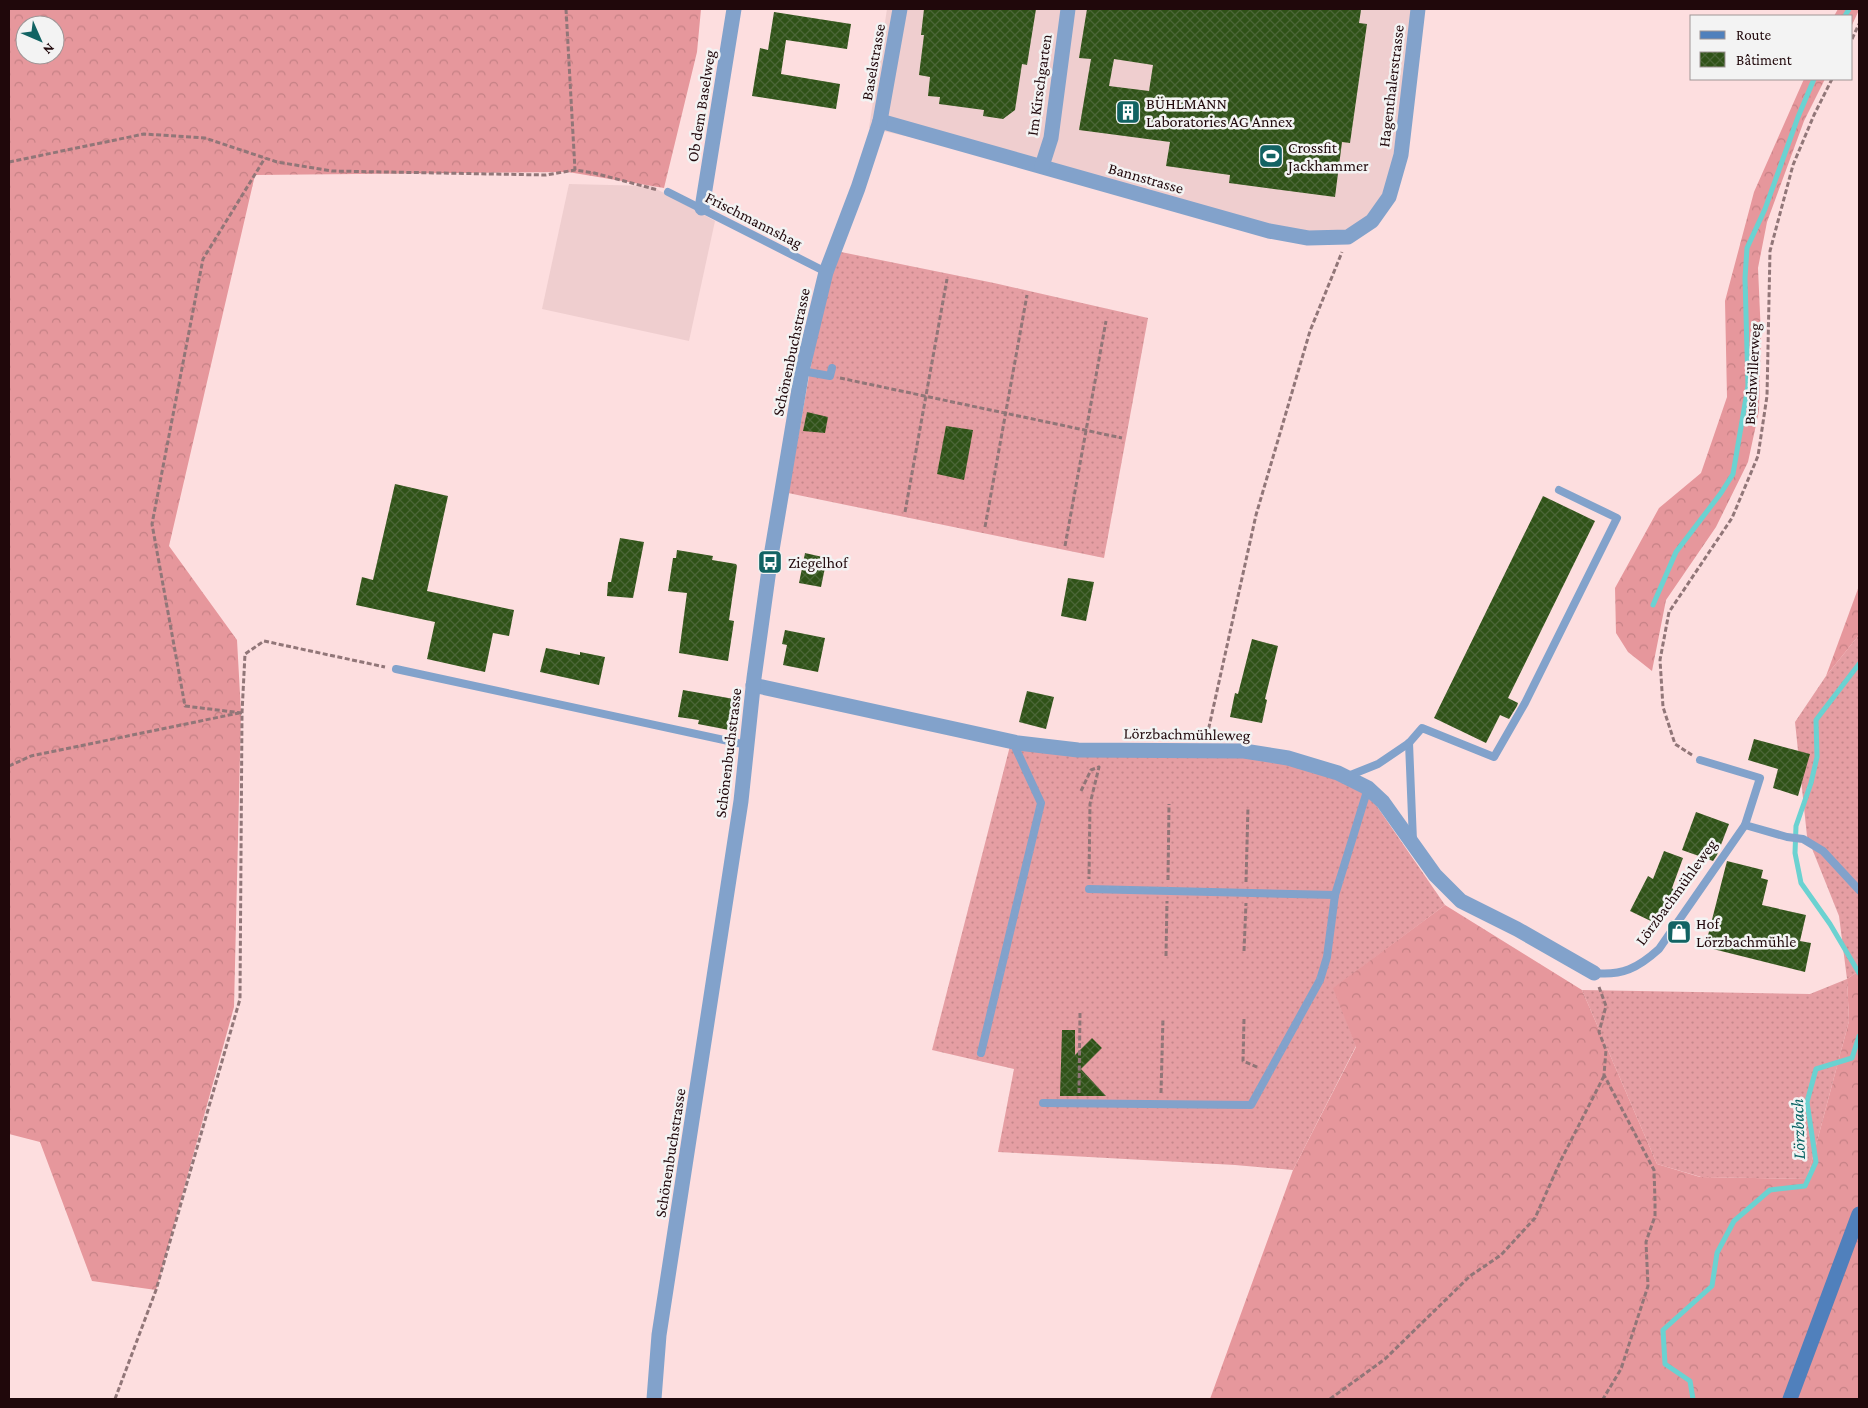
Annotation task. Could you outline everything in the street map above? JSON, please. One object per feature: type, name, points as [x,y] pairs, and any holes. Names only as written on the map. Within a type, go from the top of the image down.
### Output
[{"type":"main road","points":[[1790,1399],[1859,1214]]},
{"type":"street","name":"Ob dem Baselweg","points":[[702,208],[734,9]]},
{"type":"street","name":"Baselstrasse","points":[[880,121],[900,9]]},
{"type":"street","name":"Im Kirschgarten","points":[[1042,166],[1051,138],[1068,9]]},
{"type":"street","name":"Hagenthalerstrasse","points":[[1348,237],[1372,221],[1389,197],[1401,155],[1418,9]]},
{"type":"street","name":"Bannstrasse","points":[[880,121],[1269,231],[1308,238],[1348,237]]},
{"type":"street","name":"Schönenbuchstrasse","points":[[654,1399],[659,1335],[741,801],[753,685],[776,526],[802,371],[826,272],[858,188],[880,121]]},
{"type":"street","name":"Lörzbachmühleweg","points":[[753,685],[1018,743],[1078,750],[1244,750],[1288,758],[1346,777],[1368,788],[1383,802],[1435,875],[1461,901],[1518,929],[1594,973]]},
{"type":"lane","name":"Frischmannshag","points":[[668,192],[826,272]]},
{"type":"lane","points":[[802,371],[831,372]]},
{"type":"lane","points":[[1346,777],[1378,764],[1409,744],[1422,728],[1494,757],[1525,704],[1617,518],[1559,490]]},
{"type":"lane","points":[[396,669],[747,745]]},
{"type":"lane","points":[[981,1053],[1041,802],[1016,749],[1018,743]]},
{"type":"lane","points":[[1409,744],[1414,845]]},
{"type":"lane","name":"Lörzbachmühleweg","points":[[1594,973],[1616,974],[1642,964],[1659,950],[1745,825],[1760,778],[1700,760]]},
{"type":"lane","points":[[1043,1102],[1251,1105],[1320,980],[1327,957],[1335,895],[1368,788]]},
{"type":"lane","points":[[1745,825],[1787,837],[1803,839],[1823,851],[1859,890]]},
{"type":"lane","points":[[1089,889],[1335,895]]},
{"type":"path","points":[[566,9],[575,170]]},
{"type":"path","points":[[1853,37],[1859,24]]},
{"type":"path","name":"Buschwillerweg","points":[[1700,760],[1675,744],[1663,707],[1660,660],[1670,612],[1732,518],[1758,456],[1767,396],[1770,251],[1793,165],[1814,115],[1832,80]]},
{"type":"path","points":[[9,162],[144,134],[205,138],[277,162],[332,171],[546,175],[575,170],[668,192]]},
{"type":"path","points":[[242,713],[185,706],[152,524],[203,259],[265,158]]},
{"type":"path","points":[[1203,751],[1256,515],[1310,332],[1348,237]]},
{"type":"path","points":[[905,512],[947,279]]},
{"type":"path","points":[[985,527],[1027,295]]},
{"type":"path","points":[[1065,546],[1106,321]]},
{"type":"path","points":[[831,372],[926,396],[1122,438]]},
{"type":"path","points":[[115,1399],[156,1290],[240,998],[242,713],[245,654],[264,641],[396,669]]},
{"type":"path","points":[[9,766],[31,756],[242,713]]},
{"type":"path","points":[[1081,792],[1091,770],[1096,767],[1099,768],[1090,804],[1089,889]]},
{"type":"path","points":[[1330,1399],[1385,1359],[1470,1276],[1501,1255],[1535,1218],[1561,1160],[1604,1075],[1606,1050],[1599,1032],[1606,1006],[1594,973]]},
{"type":"path","points":[[1079,1103],[1080,1013]]},
{"type":"path","points":[[1160,1104],[1163,1018]]},
{"type":"path","points":[[1244,1019],[1243,1061],[1268,1073]]},
{"type":"path","points":[[1603,1399],[1621,1370],[1648,1286],[1646,1242],[1655,1216],[1654,1170],[1604,1075]]},
{"type":"shaded area","points":[[887,9],[1418,9],[1389,197],[1348,237],[1308,238],[1042,166],[869,128]]},
{"type":"shaded area","points":[[569,184],[651,186],[715,221],[689,341],[542,309]]},
{"type":"shaded area","points":[[841,252],[994,283],[1148,318],[1104,558],[788,493],[829,265]]},
{"type":"shaded area","points":[[1859,635],[1859,971],[1847,979],[1839,916],[1807,836],[1795,722],[1826,676]]},
{"type":"shaded area","points":[[1011,742],[1266,757],[1365,789],[1445,905],[1334,988],[1356,1046],[1293,1170],[998,1152],[1014,1069],[932,1050]]},
{"type":"shaded area","points":[[1847,979],[1849,1021],[1807,1179],[1701,1177],[1657,1164],[1582,990],[1810,994]]},
{"type":"green space","points":[[9,9],[701,9],[697,52],[664,188],[568,172],[255,175],[169,546],[237,640],[241,712],[234,1007],[156,1290],[92,1281],[40,1142],[9,1134]]},
{"type":"green space","points":[[1838,9],[1859,9],[1853,23],[1853,15],[1835,15]]},
{"type":"green space","points":[[1804,80],[1824,80],[1804,121],[1767,222],[1758,268],[1761,336],[1759,411],[1748,462],[1716,527],[1666,600],[1652,671],[1628,652],[1616,633],[1615,588],[1659,508],[1701,473],[1727,397],[1725,301],[1754,192]]},
{"type":"green space","points":[[1859,586],[1859,635],[1826,676]]},
{"type":"green space","points":[[1445,905],[1582,990],[1657,1164],[1700,1177],[1807,1179],[1849,1021],[1847,979],[1859,971],[1859,1399],[1210,1399],[1293,1170],[1356,1047],[1333,988]]},
{"type":"building","points":[[924,9],[1036,9],[1027,65],[1022,64],[1015,110],[1003,119],[983,116],[984,110],[939,104],[940,97],[928,96],[930,77],[919,75],[924,35],[921,35]]},
{"type":"building","points":[[1087,9],[1361,10],[1359,23],[1367,24],[1350,143],[1342,142],[1335,197],[1229,183],[1230,175],[1166,166],[1170,142],[1079,130],[1091,59],[1079,58]],"holes":[[[1114,59],[1153,65],[1149,91],[1109,86]]]},
{"type":"building","points":[[774,12],[851,24],[847,49],[786,40],[781,74],[840,84],[836,109],[752,96],[760,48],[768,50]]},
{"type":"building","points":[[807,412],[828,417],[825,433],[803,431]]},
{"type":"building","points":[[946,426],[973,430],[964,480],[937,474]]},
{"type":"building","points":[[395,484],[448,496],[427,591],[514,610],[509,636],[493,633],[485,672],[427,659],[435,622],[356,605],[362,577],[373,580]]},
{"type":"building","points":[[1543,496],[1595,521],[1508,698],[1518,703],[1517,706],[1509,719],[1500,715],[1486,743],[1434,718]]},
{"type":"building","points":[[620,538],[644,542],[633,598],[607,596],[608,582],[611,582]]},
{"type":"building","points":[[677,550],[713,556],[712,560],[736,564],[737,566],[729,620],[734,621],[728,661],[679,653],[687,593],[668,591],[673,558],[676,558]]},
{"type":"building","points":[[805,553],[827,558],[821,587],[799,583]]},
{"type":"building","points":[[1068,578],[1094,582],[1086,621],[1061,616]]},
{"type":"building","points":[[785,630],[825,638],[818,672],[783,665],[787,645],[782,644]]},
{"type":"building","points":[[1252,639],[1278,646],[1265,699],[1267,700],[1262,723],[1230,717],[1235,693],[1238,694]]},
{"type":"building","points":[[546,648],[580,655],[580,652],[605,657],[599,685],[540,672]]},
{"type":"building","points":[[683,690],[734,699],[729,730],[698,724],[699,720],[678,717]]},
{"type":"building","points":[[1027,691],[1054,697],[1046,729],[1019,722]]},
{"type":"building","points":[[1754,739],[1810,754],[1798,796],[1773,788],[1778,769],[1748,760]]},
{"type":"building","points":[[1696,812],[1729,824],[1713,861],[1682,850]]},
{"type":"building","points":[[1664,851],[1683,858],[1672,888],[1674,890],[1657,924],[1630,911],[1648,876],[1653,879]]},
{"type":"building","points":[[1727,861],[1763,870],[1761,878],[1768,880],[1762,905],[1806,915],[1800,941],[1811,943],[1805,972],[1705,947]]},
{"type":"building","points":[[1062,1030],[1075,1030],[1075,1055],[1092,1038],[1102,1048],[1081,1069],[1106,1096],[1060,1096]]},
{"type":"waterway","points":[[1846,15],[1849,9]]},
{"type":"waterway","points":[[1653,605],[1676,552],[1721,493],[1733,474],[1748,386],[1745,278],[1747,248],[1765,209],[1798,117],[1814,80]]},
{"type":"waterway","name":"Lörzbach","points":[[1859,664],[1816,720],[1817,757],[1811,783],[1796,826],[1795,853],[1801,883],[1830,924],[1859,973]]},
{"type":"waterway","name":"Lörzbach","points":[[1693,1399],[1690,1381],[1665,1364],[1663,1330],[1712,1286],[1717,1253],[1734,1221],[1770,1190],[1805,1186],[1816,1162],[1807,1102],[1816,1069],[1852,1058],[1859,1036]]},
{"type":"place","name":"BÜHLMANN Laboratories AG Annex","points":[[1128,112]]},
{"type":"place","name":"Crossfit Jackhammer","points":[[1271,156]]},
{"type":"place","name":"Ziegelhof","points":[[770,562]]},
{"type":"place","name":"Hof Lörzbachmühle","points":[[1679,932]]}]
